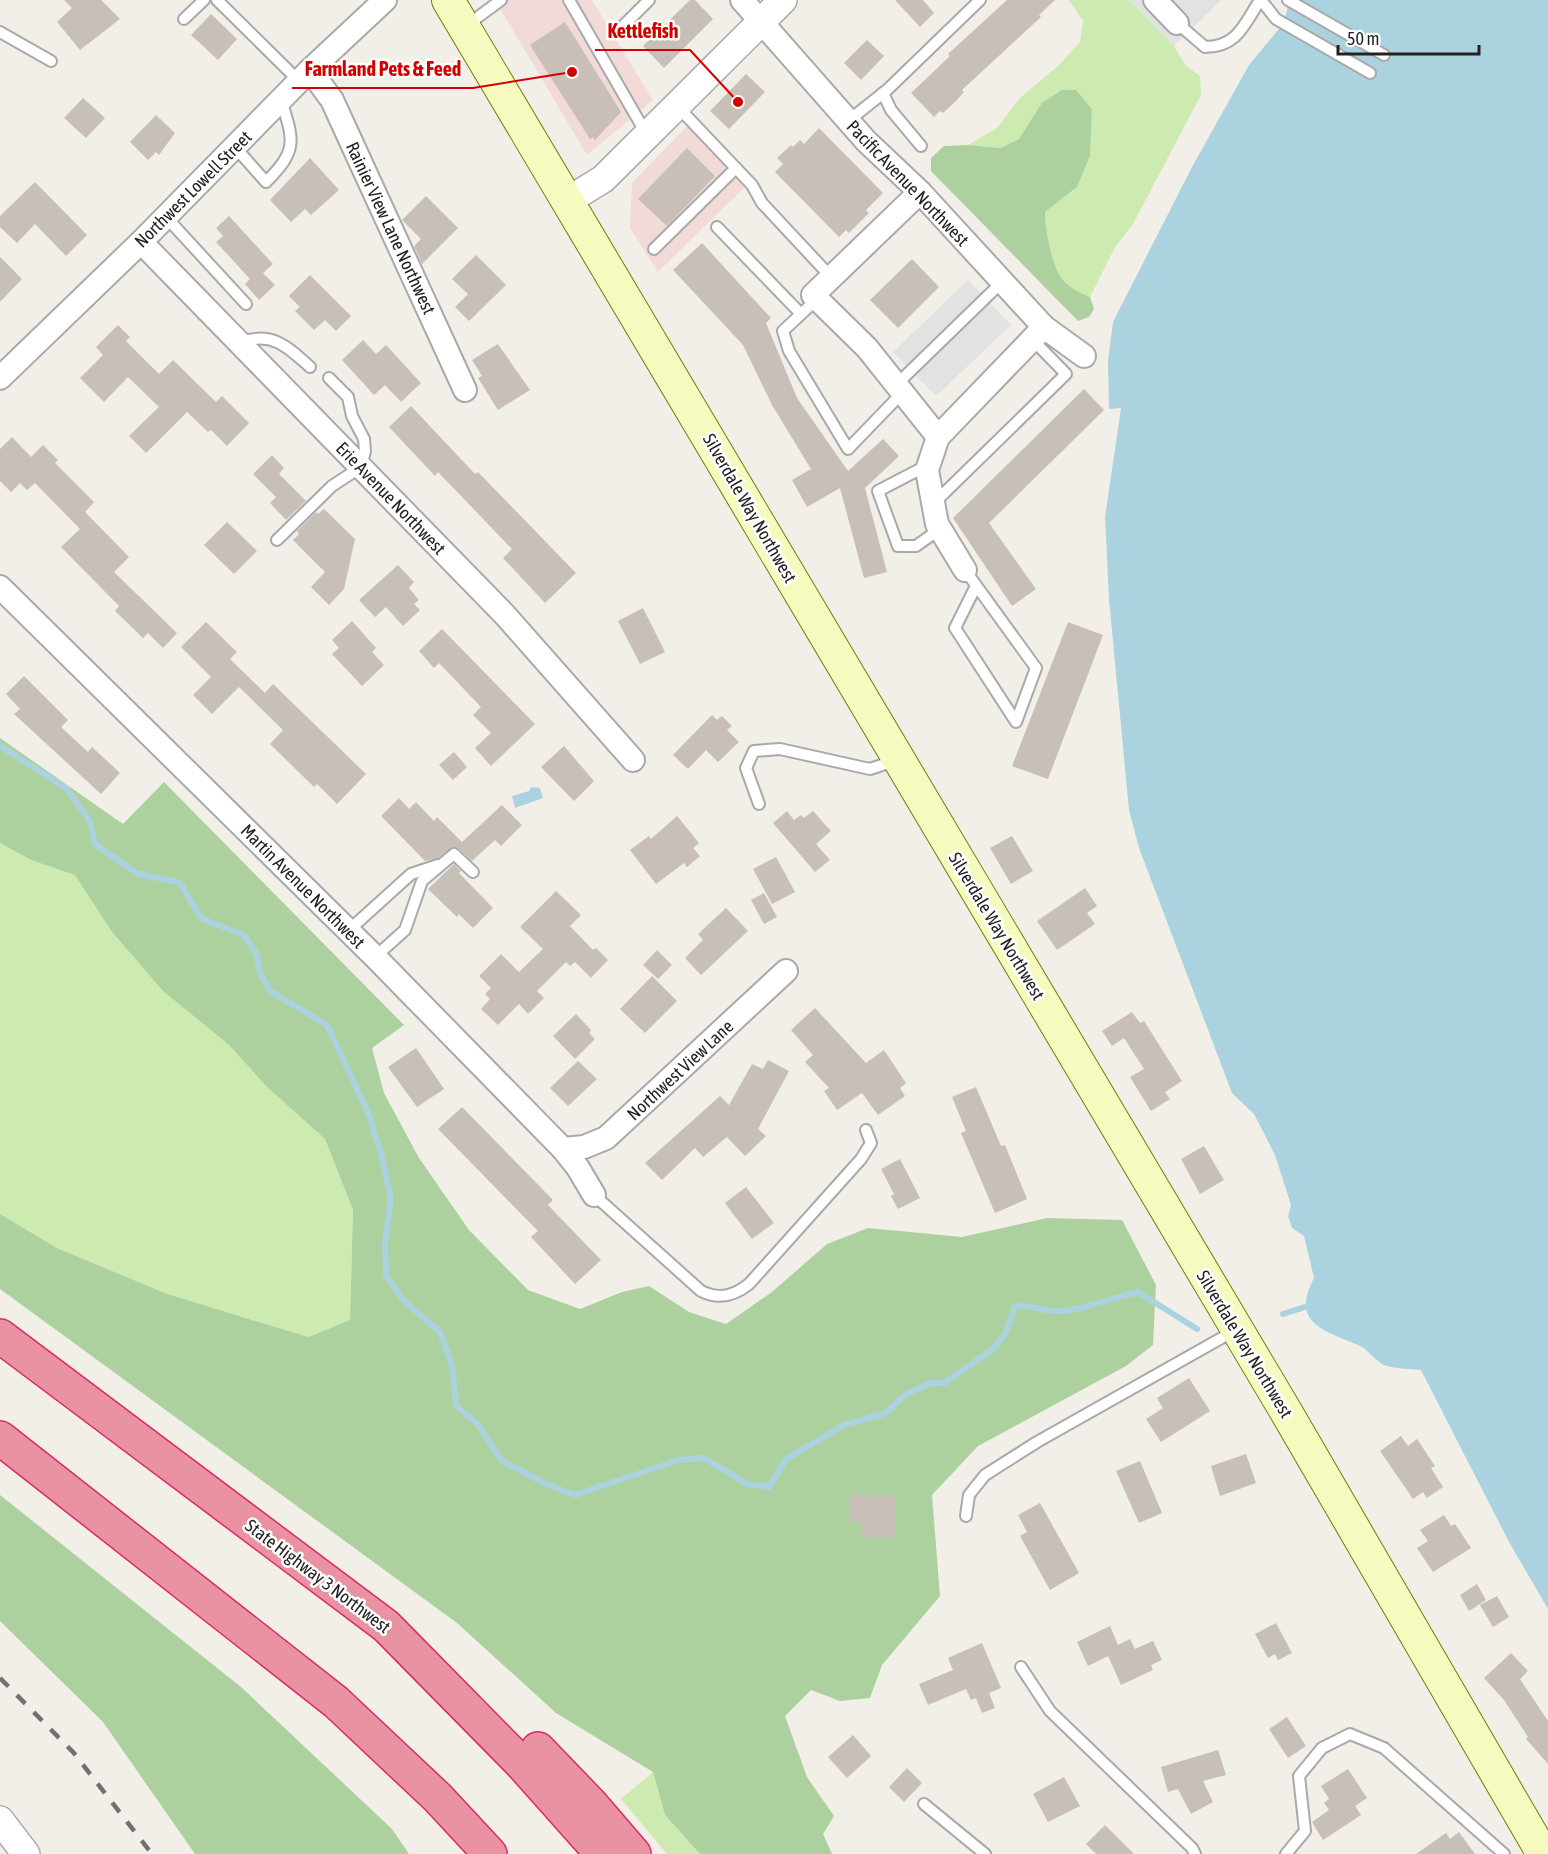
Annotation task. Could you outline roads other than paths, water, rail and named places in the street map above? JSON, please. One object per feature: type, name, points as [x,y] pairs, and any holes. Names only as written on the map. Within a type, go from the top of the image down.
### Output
[{"type":"highway","name":"State Highway 3 Northwest","points":[[0,1336],[386,1626],[521,1763],[602,1854]]},
{"type":"highway","points":[[0,1438],[336,1702],[438,1798],[490,1854]]},
{"type":"highway","points":[[386,1626],[514,1725],[591,1804],[634,1854]]},
{"type":"main road","name":"Silverdale Way Northwest","points":[[448,0],[569,200],[897,760],[1237,1329],[1543,1854]]},
{"type":"street","name":"Northwest Lowell Street","points":[[0,378],[141,242],[305,76],[385,0]]},
{"type":"street","name":"Pacific Avenue Northwest","points":[[742,0],[848,121],[920,192],[1002,282],[1038,333],[1084,356]]},
{"type":"street","points":[[569,200],[603,179],[783,0]]},
{"type":"street","points":[[1155,0],[1177,23]]},
{"type":"street","name":"Rainier View Lane Northwest","points":[[305,76],[332,100],[465,390]]},
{"type":"street","points":[[920,192],[813,295],[809,307],[867,348],[938,437]]},
{"type":"street","name":"Erie Avenue Northwest","points":[[141,242],[505,615],[633,760]]},
{"type":"street","points":[[970,578],[940,529],[927,470],[938,437],[1038,333]]},
{"type":"street","name":"Martin Avenue Northwest","points":[[0,587],[375,957],[563,1149],[578,1168],[594,1195]]},
{"type":"street","name":"Northwest View Lane","points":[[563,1149],[584,1148],[606,1138],[786,970]]},
{"type":"street","points":[[0,1820],[26,1854]]},
{"type":"lane","points":[[184,19],[204,0]]},
{"type":"lane","points":[[217,0],[305,76]]},
{"type":"lane","points":[[464,28],[501,0]]},
{"type":"lane","points":[[569,0],[647,135]]},
{"type":"lane","points":[[616,32],[650,0]]},
{"type":"lane","points":[[848,121],[884,93],[980,0]]},
{"type":"lane","points":[[1177,23],[1205,47],[1222,47],[1238,35],[1261,0],[1276,19],[1370,73]]},
{"type":"lane","points":[[1288,0],[1384,55]]},
{"type":"lane","points":[[0,32],[51,61]]},
{"type":"lane","points":[[884,93],[891,110],[921,147]]},
{"type":"lane","points":[[235,147],[266,182],[284,164],[291,150],[290,130],[281,100]]},
{"type":"lane","points":[[676,106],[752,185],[762,203],[831,277]]},
{"type":"lane","points":[[654,249],[736,168]]},
{"type":"lane","points":[[166,217],[246,304]]},
{"type":"lane","points":[[717,227],[809,307],[783,331],[789,351],[848,449],[900,388],[1002,282]]},
{"type":"lane","points":[[933,504],[1066,374],[1038,333]]},
{"type":"lane","points":[[240,343],[252,338],[268,338],[285,344],[310,367]]},
{"type":"lane","points":[[277,540],[332,486],[361,467],[365,451],[364,439],[352,416],[348,397],[329,378]]},
{"type":"lane","points":[[929,464],[879,491],[898,546],[916,546],[940,529]]},
{"type":"lane","points":[[970,578],[1036,668],[1016,722],[955,628],[970,578]]},
{"type":"lane","points":[[759,804],[746,768],[754,751],[780,749],[870,769],[897,760]]},
{"type":"lane","points":[[375,957],[405,930],[422,881],[454,854],[473,872]]},
{"type":"lane","points":[[348,931],[411,874],[442,864]]},
{"type":"lane","points":[[594,1195],[701,1291],[711,1296],[732,1294],[749,1284],[861,1159],[871,1143],[866,1130]]},
{"type":"lane","points":[[966,1516],[969,1495],[985,1475],[1037,1442],[1237,1329]]},
{"type":"lane","points":[[1021,1667],[1050,1711],[1152,1806],[1195,1854]]},
{"type":"lane","points":[[1286,1854],[1305,1831],[1299,1776],[1322,1748],[1350,1734],[1384,1748],[1504,1854]]},
{"type":"lane","points":[[924,1804],[985,1854]]},
{"type":"water","points":[[1290,0],[1548,0],[1548,1609],[1509,1542],[1421,1370],[1384,1365],[1362,1347],[1322,1329],[1308,1315],[1306,1305],[1314,1278],[1304,1236],[1292,1228],[1288,1216],[1291,1205],[1275,1155],[1254,1114],[1232,1093],[1139,848],[1129,810],[1109,599],[1105,517],[1121,408],[1109,409],[1108,361],[1113,322],[1192,167],[1249,65],[1283,24]]},
{"type":"water","points":[[531,787],[540,788],[543,798],[515,808],[512,796],[529,791]]},
{"type":"waterway","points":[[0,746],[67,789],[90,821],[95,844],[136,873],[180,883],[202,919],[244,935],[257,955],[260,974],[270,991],[327,1025],[368,1112],[381,1153],[391,1199],[385,1244],[386,1276],[404,1301],[440,1332],[452,1365],[456,1405],[479,1426],[501,1460],[546,1484],[575,1495],[679,1460],[704,1458],[747,1484],[769,1487],[786,1459],[844,1425],[886,1413],[906,1394],[932,1383],[944,1383],[992,1350],[1006,1333],[1015,1306],[1054,1311],[1070,1310],[1138,1292],[1197,1329]]},
{"type":"waterway","points":[[1283,1314],[1305,1307]]},
{"type":"railway","points":[[0,1678],[73,1752],[152,1854]]},
{"type":"place","name":"Farmland Pets & Feed","points":[[572,72]]},
{"type":"place","name":"Kettlefish","points":[[738,102]]}]
